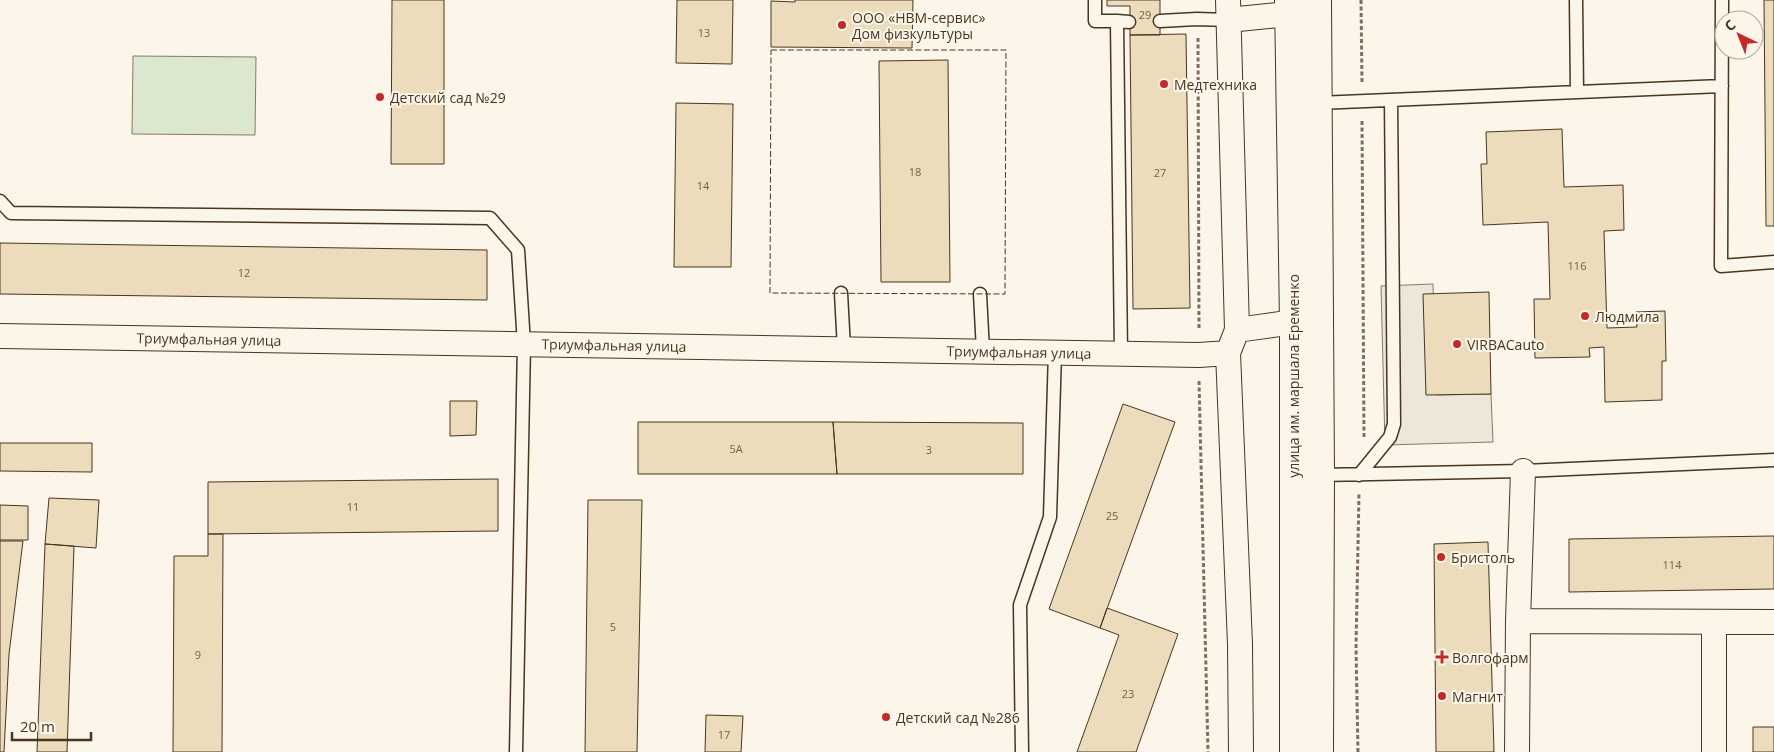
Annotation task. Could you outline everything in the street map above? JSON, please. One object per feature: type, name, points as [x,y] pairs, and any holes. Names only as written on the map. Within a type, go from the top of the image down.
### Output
[{"type":"highway","name":"улица им. маршала Еременко","points":[[1317,0],[1320,475],[1319,752]]},
{"type":"highway","name":"улица им. маршала Еременко","points":[[1289,7],[1294,322],[1294,752]]},
{"type":"street","points":[[1241,752],[1240,644],[1228,353],[1237,330],[1228,10],[1289,7]]},
{"type":"street","points":[[1237,330],[1294,322]]},
{"type":"street","name":"Триумфальная улица","points":[[0,336],[1121,354],[1199,355],[1228,353]]},
{"type":"street","points":[[1517,752],[1518,621],[1523,471]]},
{"type":"street","points":[[1518,621],[1774,622]]},
{"type":"street","points":[[1714,622],[1714,752]]},
{"type":"lane","points":[[1095,0],[1095,21],[1123,22],[1121,354]]},
{"type":"lane","points":[[1576,0],[1577,92]]},
{"type":"lane","points":[[1722,0],[1721,266],[1774,262]]},
{"type":"lane","points":[[1160,21],[1197,19],[1228,10]]},
{"type":"lane","points":[[1318,103],[1722,86]]},
{"type":"lane","points":[[1359,475],[1390,437],[1394,424],[1391,100]]},
{"type":"lane","points":[[0,201],[11,213],[490,218],[518,250],[524,344],[516,752]]},
{"type":"lane","points":[[841,293],[844,349]]},
{"type":"lane","points":[[980,294],[984,351]]},
{"type":"lane","points":[[1022,752],[1020,605],[1050,517],[1055,352]]},
{"type":"lane","points":[[1320,475],[1523,471],[1774,460]]},
{"type":"path","points":[[1358,752],[1356,647],[1359,475],[1364,445],[1361,0]]},
{"type":"green space","points":[[133,56],[256,57],[255,135],[132,134]]},
{"type":"shaded area","points":[[1433,284],[1436,395],[1491,394],[1493,442],[1385,445],[1381,286]]},
{"type":"building","points":[[392,0],[444,0],[444,164],[391,164]]},
{"type":"building","points":[[677,0],[733,0],[732,64],[676,63]]},
{"type":"building","name":"ООО «НВМ-сервис» Дом физкультуры","points":[[795,0],[913,0],[912,48],[771,47],[771,1],[795,2]]},
{"type":"building","points":[[1107,0],[1160,0],[1160,35],[1130,35],[1130,6],[1107,6]]},
{"type":"building","points":[[1764,0],[1774,0],[1774,226],[1766,226]]},
{"type":"building","points":[[1186,34],[1190,308],[1133,309],[1130,35]]},
{"type":"building","points":[[948,60],[950,282],[881,282],[879,61]]},
{"type":"building","points":[[676,103],[733,104],[731,267],[674,267]]},
{"type":"building","points":[[1562,129],[1564,187],[1623,185],[1624,230],[1604,231],[1607,328],[1637,327],[1636,312],[1665,311],[1666,361],[1662,361],[1662,400],[1605,402],[1604,347],[1589,348],[1590,357],[1535,358],[1534,299],[1550,299],[1548,222],[1483,225],[1481,164],[1487,164],[1486,132]]},
{"type":"building","points":[[0,243],[487,250],[487,300],[0,294]]},
{"type":"building","name":"VIRBACauto","points":[[1489,292],[1491,394],[1426,395],[1423,294]]},
{"type":"building","points":[[450,401],[477,401],[476,435],[450,436]]},
{"type":"building","points":[[1123,404],[1175,422],[1100,628],[1049,609]]},
{"type":"building","points":[[638,422],[833,422],[837,474],[638,474]]},
{"type":"building","points":[[833,422],[1023,423],[1023,474],[837,474]]},
{"type":"building","points":[[0,443],[92,443],[92,472],[0,471]]},
{"type":"building","points":[[498,479],[498,531],[208,534],[208,482]]},
{"type":"building","points":[[49,498],[99,500],[96,548],[45,544]]},
{"type":"building","points":[[588,500],[642,500],[637,752],[585,752]]},
{"type":"building","points":[[0,505],[28,506],[28,540],[0,540]]},
{"type":"building","points":[[208,534],[223,534],[222,752],[173,752],[174,556],[208,556]]},
{"type":"building","points":[[1774,536],[1774,589],[1569,592],[1569,539]]},
{"type":"building","points":[[0,541],[23,541],[9,654],[4,752],[0,752]]},
{"type":"building","points":[[1488,542],[1494,752],[1436,752],[1434,544]]},
{"type":"building","points":[[45,544],[74,546],[67,752],[37,752]]},
{"type":"building","points":[[1107,608],[1178,634],[1136,752],[1077,752],[1119,635],[1100,628]]},
{"type":"building","points":[[706,715],[743,716],[741,752],[705,752]]},
{"type":"building","points":[[1753,727],[1774,727],[1774,752],[1753,752]]},
{"type":"fence","points":[[771,50],[1006,50],[1005,294],[770,293],[771,50]]},
{"type":"place","name":"ООО «НВМ-сервис» Дом физкультуры","points":[[842,25]]},
{"type":"place","name":"Медтехника","points":[[1164,84]]},
{"type":"place","name":"Детский сад №29","points":[[380,97]]},
{"type":"place","name":"Людмила","points":[[1585,316]]},
{"type":"place","name":"VIRBACauto","points":[[1457,344]]},
{"type":"place","name":"Бристоль","points":[[1441,557]]},
{"type":"place","name":"Волгофарм","points":[[1442,657]]},
{"type":"place","name":"Магнит","points":[[1442,696]]},
{"type":"place","name":"Детский сад №286","points":[[886,717]]}]
